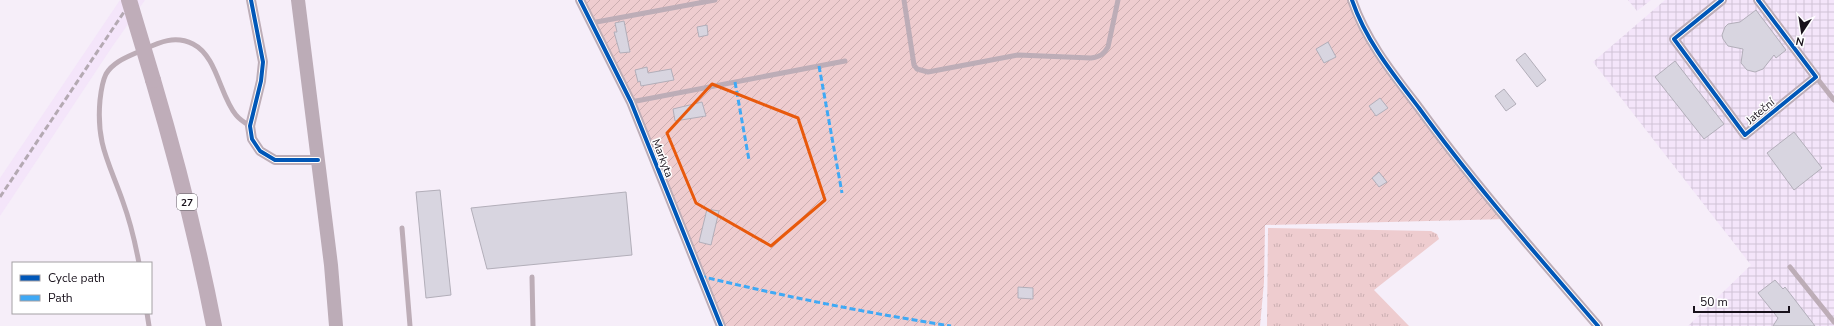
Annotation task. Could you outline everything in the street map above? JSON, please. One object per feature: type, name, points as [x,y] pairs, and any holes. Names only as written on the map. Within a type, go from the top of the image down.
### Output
[{"type":"main road","name":"27","points":[[129,0],[174,151],[214,326]]},
{"type":"main road","points":[[298,0],[318,160],[336,326]]},
{"type":"street","points":[[251,0],[263,62],[261,82],[250,126],[252,139],[260,151],[271,158],[284,161],[318,160]]},
{"type":"street","name":"Markyta","points":[[580,0],[631,102],[721,326]]},
{"type":"street","points":[[1352,0],[1369,38],[1381,57],[1441,139],[1525,241],[1598,326]]},
{"type":"street","name":"Jateční","points":[[1722,0],[1674,39],[1745,135],[1816,76]]},
{"type":"street","points":[[1758,0],[1816,76]]},
{"type":"lane","points":[[591,23],[715,0]]},
{"type":"lane","points":[[904,0],[914,65],[917,69],[928,72],[1018,55],[1098,57],[1105,53],[1108,47],[1118,0]]},
{"type":"lane","points":[[139,262],[129,221],[106,160],[99,131],[101,87],[106,74],[110,69],[124,59],[164,41],[181,40],[192,43],[202,51],[208,61],[235,115],[250,126]]},
{"type":"lane","points":[[631,102],[845,61]]},
{"type":"lane","points":[[1816,76],[1834,100]]},
{"type":"lane","points":[[402,228],[410,326]]},
{"type":"lane","points":[[1790,267],[1834,322]]},
{"type":"lane","points":[[532,277],[532,326]]},
{"type":"lane","points":[[147,314],[149,326]]},
{"type":"highlighted area","points":[[712,84],[798,118],[825,200],[771,246],[696,203],[667,133]]},
{"type":"shaded area","points":[[120,0],[145,0],[112,47],[0,216],[0,178]]},
{"type":"shaded area","points":[[1628,0],[1651,0],[1637,11]]},
{"type":"shaded area","points":[[1665,0],[1834,0],[1834,326],[1688,326],[1751,265],[1593,62]]},
{"type":"green space","points":[[580,0],[1352,0],[1369,38],[1507,219],[1265,225],[1264,282],[1260,326],[721,326],[631,102]]},
{"type":"green space","points":[[1268,228],[1431,231],[1437,234],[1439,239],[1374,290],[1409,326],[1267,326]]},
{"type":"building","points":[[1756,10],[1786,50],[1776,58],[1774,55],[1763,69],[1755,72],[1747,70],[1741,63],[1743,49],[1728,46],[1722,35],[1728,24],[1740,22]]},
{"type":"building","points":[[624,21],[630,52],[620,53],[614,32],[617,32],[615,23]]},
{"type":"building","points":[[707,25],[708,35],[699,37],[697,27]]},
{"type":"building","points":[[1328,42],[1336,57],[1324,63],[1316,49]]},
{"type":"building","points":[[1525,53],[1546,80],[1537,87],[1516,60]]},
{"type":"building","points":[[1675,61],[1724,124],[1704,139],[1655,77]]},
{"type":"building","points":[[647,67],[648,73],[671,69],[674,80],[641,86],[640,81],[638,82],[635,70]]},
{"type":"building","points":[[1504,89],[1516,104],[1506,111],[1495,96]]},
{"type":"building","points":[[1380,98],[1388,108],[1376,116],[1369,106]]},
{"type":"building","points":[[702,102],[706,116],[675,121],[673,109]]},
{"type":"building","points":[[1794,132],[1822,168],[1794,190],[1767,153]]},
{"type":"building","points":[[1379,172],[1387,182],[1379,187],[1372,178]]},
{"type":"building","points":[[440,190],[451,295],[426,298],[416,192]]},
{"type":"building","points":[[626,192],[632,255],[487,269],[471,208]]},
{"type":"building","points":[[707,209],[719,211],[711,245],[699,242]]},
{"type":"building","points":[[1775,280],[1783,289],[1785,287],[1815,326],[1773,326],[1778,318],[1758,293]]},
{"type":"building","points":[[1018,287],[1033,288],[1033,299],[1018,298]]},
{"type":"railway","points":[[0,197],[132,0]]},
{"type":"marked path","points":[[819,66],[842,193]]},
{"type":"marked path","points":[[735,82],[749,160]]},
{"type":"marked path","points":[[700,276],[825,304],[951,326]]},
{"type":"cycle path","points":[[251,0],[263,62],[261,81],[250,126],[252,139],[260,151],[275,160],[318,160]]},
{"type":"cycle path","points":[[580,0],[631,102],[721,326]]},
{"type":"cycle path","points":[[1352,0],[1372,43],[1400,83],[1506,219],[1598,326]]},
{"type":"cycle path","points":[[1722,0],[1674,39],[1745,135],[1816,77],[1758,0]]}]
